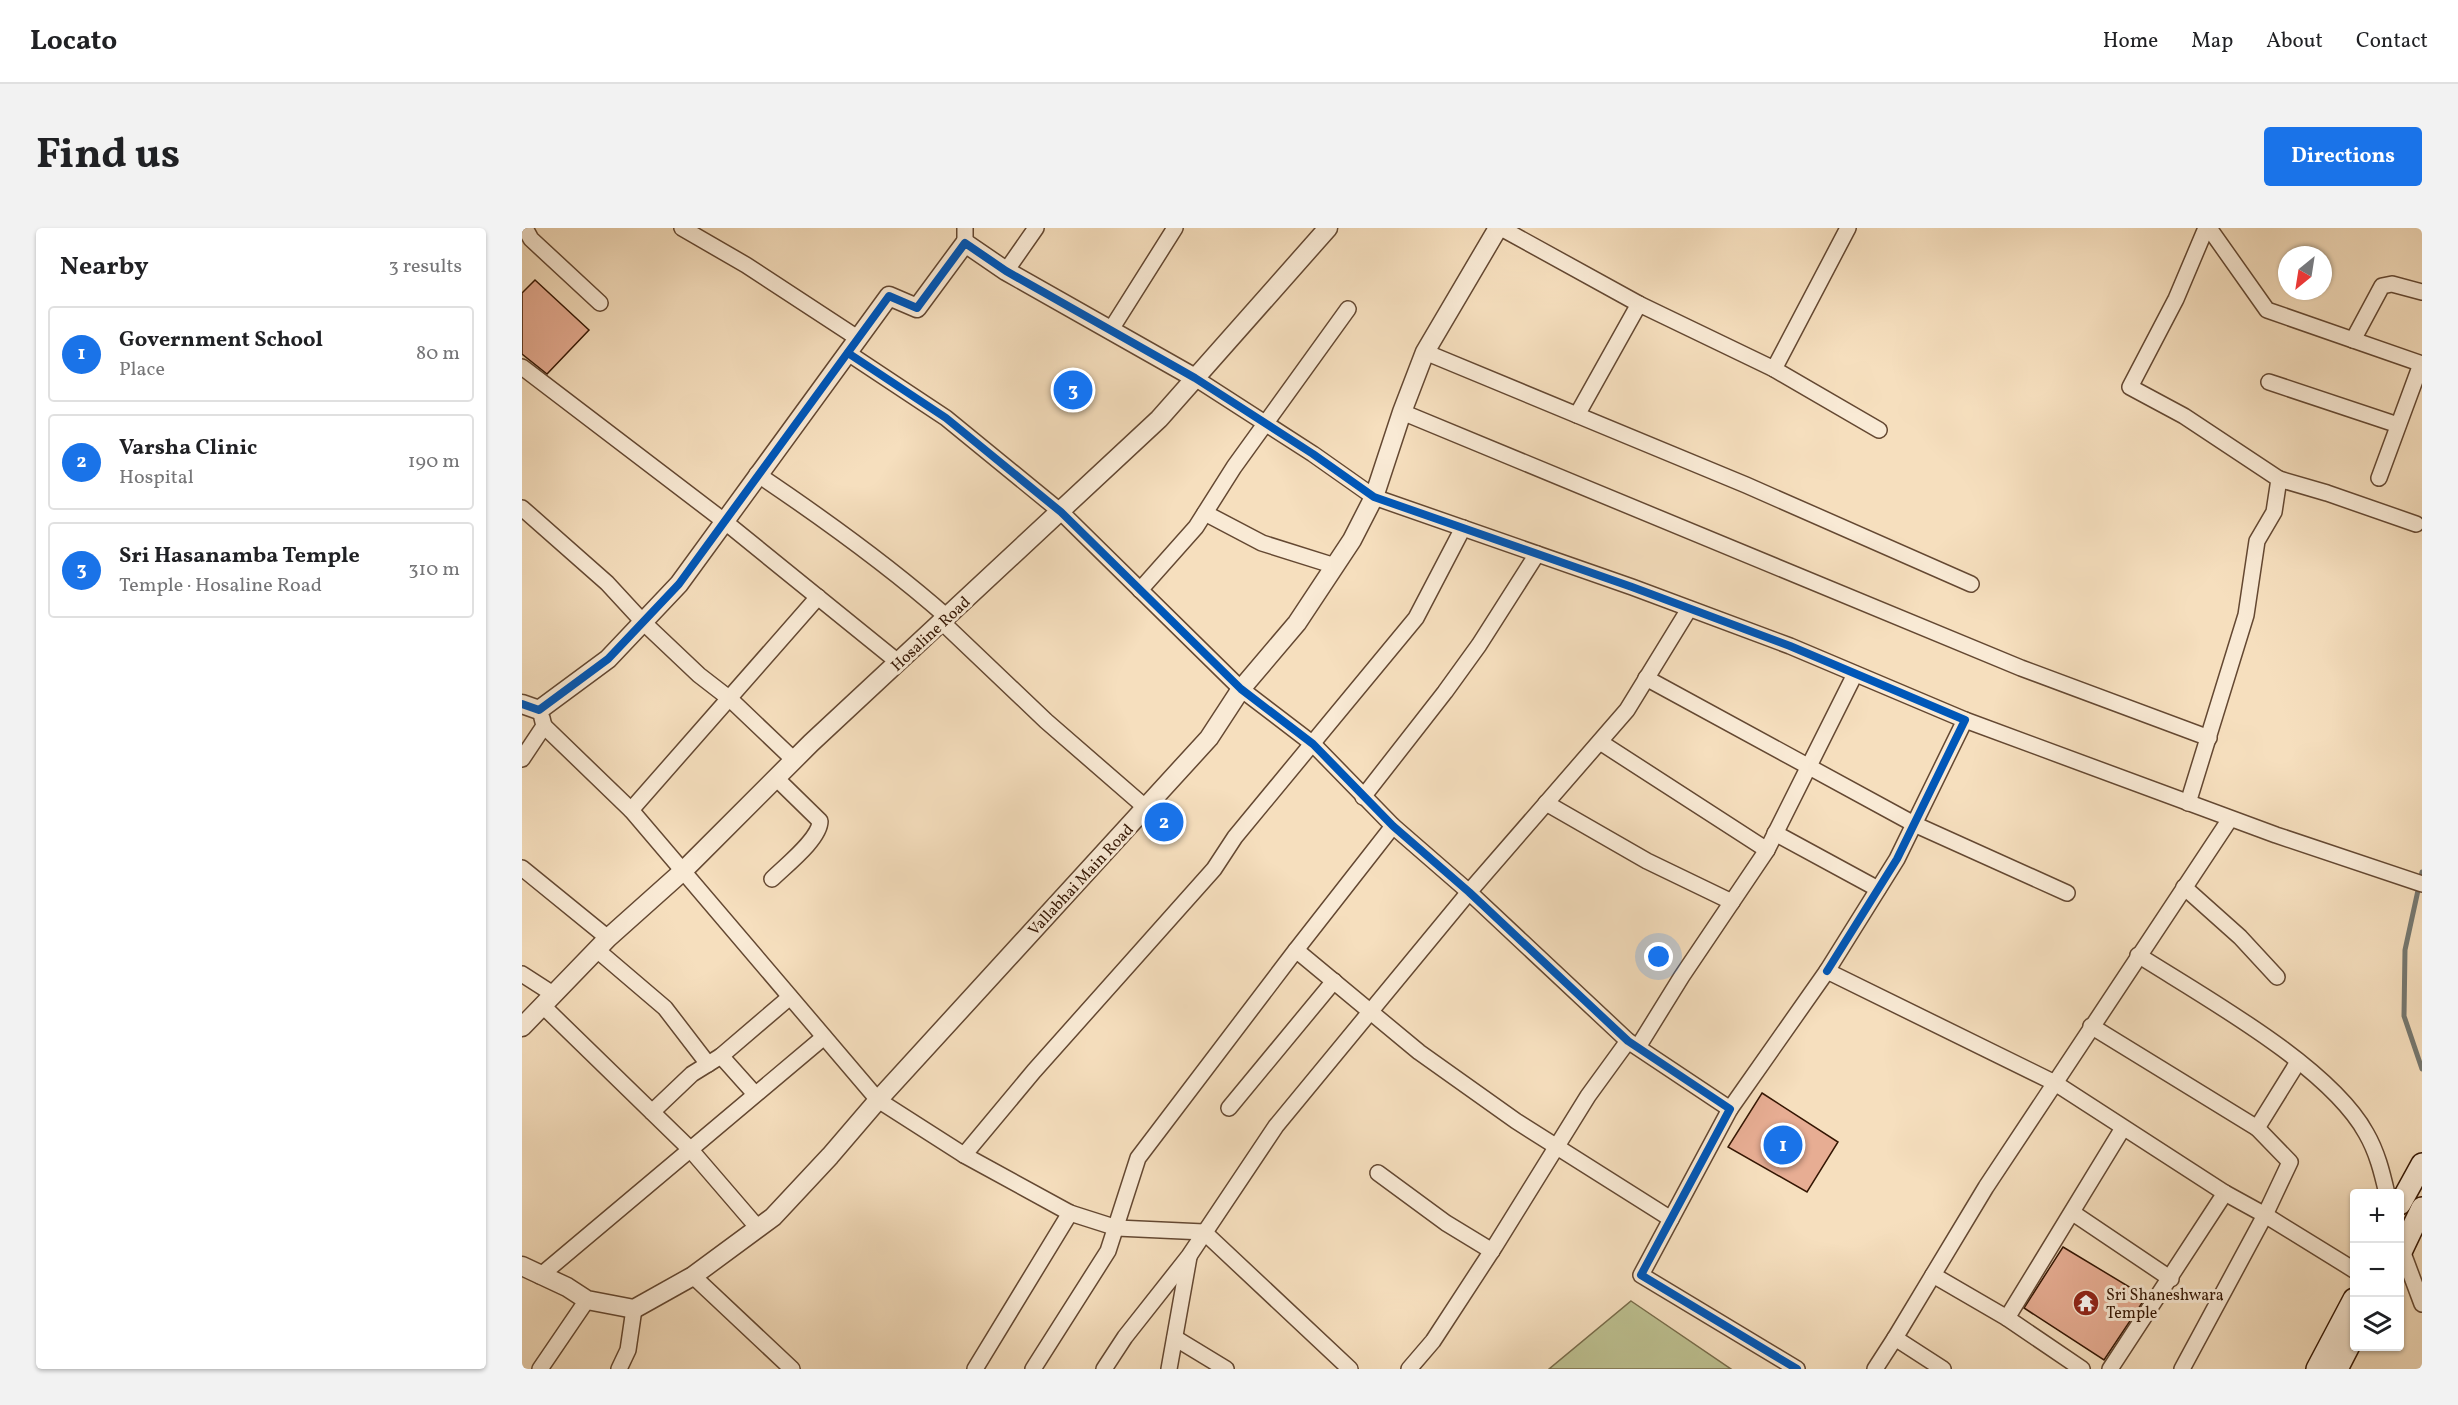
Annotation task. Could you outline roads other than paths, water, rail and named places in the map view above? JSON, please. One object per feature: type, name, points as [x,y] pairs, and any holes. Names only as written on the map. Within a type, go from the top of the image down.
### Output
[{"type":"main road","points":[[2403,1189],[2422,1164]]},
{"type":"main road","points":[[2404,1243],[2422,1208]]},
{"type":"main road","points":[[2317,1369],[2350,1308]]},
{"type":"main road","points":[[2337,1369],[2350,1345]]},
{"type":"street","points":[[525,228],[531,239],[600,303]]},
{"type":"street","points":[[682,228],[746,265],[946,418],[1061,512],[1241,689],[1313,744],[1393,826],[1469,892],[1633,1044],[1730,1109]]},
{"type":"street","points":[[1006,272],[1036,228]]},
{"type":"street","points":[[1110,331],[1175,228]]},
{"type":"street","name":"Hosaline Road","points":[[522,1027],[602,944],[683,871],[794,760],[1159,419],[1328,228]]},
{"type":"street","points":[[1499,228],[1639,304],[1774,369],[1879,430]]},
{"type":"street","name":"Vallabhai Main Road","points":[[634,1309],[693,1276],[773,1217],[1209,738],[1241,689],[1298,623],[1352,540],[1374,496],[1401,412],[1425,352],[1499,228]]},
{"type":"street","points":[[1774,369],[1848,228]]},
{"type":"street","points":[[2208,228],[2267,310],[2421,364],[2379,478]]},
{"type":"street","points":[[2208,228],[2176,299],[2130,387],[2184,416],[2279,479],[2416,524]]},
{"type":"street","points":[[522,759],[535,713],[608,659],[679,584],[889,296],[917,308],[965,235],[1006,272],[1195,378],[1374,496],[1790,646],[1965,720],[2230,819],[2422,884]]},
{"type":"street","points":[[2353,340],[2382,286],[2392,284],[2422,292]]},
{"type":"street","points":[[1577,415],[1639,304]]},
{"type":"street","points":[[1140,590],[1196,527],[1265,423],[1348,309]]},
{"type":"street","points":[[1425,352],[1746,485],[1971,584]]},
{"type":"street","points":[[522,367],[724,521],[898,662]]},
{"type":"street","points":[[2269,382],[2398,425]]},
{"type":"street","points":[[1401,412],[2021,668],[2209,738]]},
{"type":"street","points":[[757,474],[854,540],[898,574],[1046,721],[1146,807]]},
{"type":"street","points":[[2188,803],[2246,615],[2257,541],[2274,512],[2279,479]]},
{"type":"street","points":[[522,508],[607,583],[643,622],[699,675],[730,699],[794,760]]},
{"type":"street","points":[[1205,513],[1262,543],[1335,566]]},
{"type":"street","points":[[964,1155],[1034,1071],[1214,869],[1235,837],[1416,618],[1463,528]]},
{"type":"street","points":[[1363,797],[1479,645],[1537,554]]},
{"type":"street","points":[[631,810],[818,597]]},
{"type":"street","points":[[1104,1369],[1125,1337],[1189,1256],[1276,1126],[1469,892],[1627,710],[1689,609]]},
{"type":"street","points":[[1409,1369],[1433,1341],[1588,1096],[1633,1044],[1767,850],[1855,674]]},
{"type":"street","points":[[1646,678],[1914,824],[2067,893]]},
{"type":"street","points":[[535,713],[631,810],[878,1100],[964,1155],[1070,1213],[1117,1228],[1204,1232],[1350,1369]]},
{"type":"street","points":[[1797,1369],[1641,1275],[1730,1109],[1827,971],[1897,859],[1965,720]]},
{"type":"street","points":[[1600,742],[1767,850]]},
{"type":"street","points":[[772,879],[814,837],[820,825],[820,821],[776,778]]},
{"type":"street","points":[[1546,803],[1647,861],[1732,902]]},
{"type":"street","points":[[1875,1369],[1986,1187],[2230,819]]},
{"type":"street","points":[[1033,1369],[1108,1251],[1138,1158],[1393,826]]},
{"type":"street","points":[[1775,833],[1878,889]]},
{"type":"street","points":[[522,868],[602,944],[714,1060],[755,1094]]},
{"type":"street","points":[[2184,887],[2240,937],[2277,976]]},
{"type":"street","points":[[1296,950],[1419,1052],[1516,1121],[1671,1220]]},
{"type":"street","points":[[2139,955],[2255,1030],[2337,1095],[2365,1131],[2395,1189]]},
{"type":"street","points":[[1827,971],[2055,1083],[2225,1193],[2350,1267]]},
{"type":"street","points":[[522,974],[690,1149],[758,1228]]},
{"type":"street","points":[[1229,1108],[1334,981]]},
{"type":"street","points":[[652,1112],[692,1074],[714,1060],[790,997]]},
{"type":"street","points":[[2091,1026],[2257,1128],[2290,1162],[2265,1215],[2182,1369]]},
{"type":"street","points":[[540,1276],[824,1036]]},
{"type":"street","points":[[2257,1128],[2298,1062]]},
{"type":"street","points":[[2007,1318],[2123,1128]]},
{"type":"street","points":[[1378,1173],[1446,1223],[1492,1251]]},
{"type":"street","points":[[2110,1369],[2171,1279],[2225,1193]]},
{"type":"street","points":[[975,1369],[1070,1213]]},
{"type":"street","points":[[2073,1213],[2171,1279]]},
{"type":"street","points":[[1169,1369],[1189,1256]]},
{"type":"street","points":[[2404,1260],[2422,1304]]},
{"type":"street","points":[[522,1266],[567,1287],[587,1300],[634,1309],[628,1350],[619,1369]]},
{"type":"street","points":[[1934,1275],[2007,1318],[2082,1369]]},
{"type":"street","points":[[693,1276],[792,1369]]},
{"type":"street","points":[[540,1369],[587,1300]]},
{"type":"street","points":[[1175,1338],[1227,1369]]},
{"type":"street","points":[[1895,1338],[1943,1369]]},
{"type":"waterway","points":[[2422,872],[2405,950],[2404,1016],[2422,1069]]},
{"type":"place","name":"Sri Hasanamba Temple","points":[[1073,390]]},
{"type":"place","name":"Varsha Clinic","points":[[1164,822]]},
{"type":"place","name":"Government School","points":[[1783,1145]]},
{"type":"place","name":"Sri Shaneshwara Temple","points":[[2086,1303]]}]
